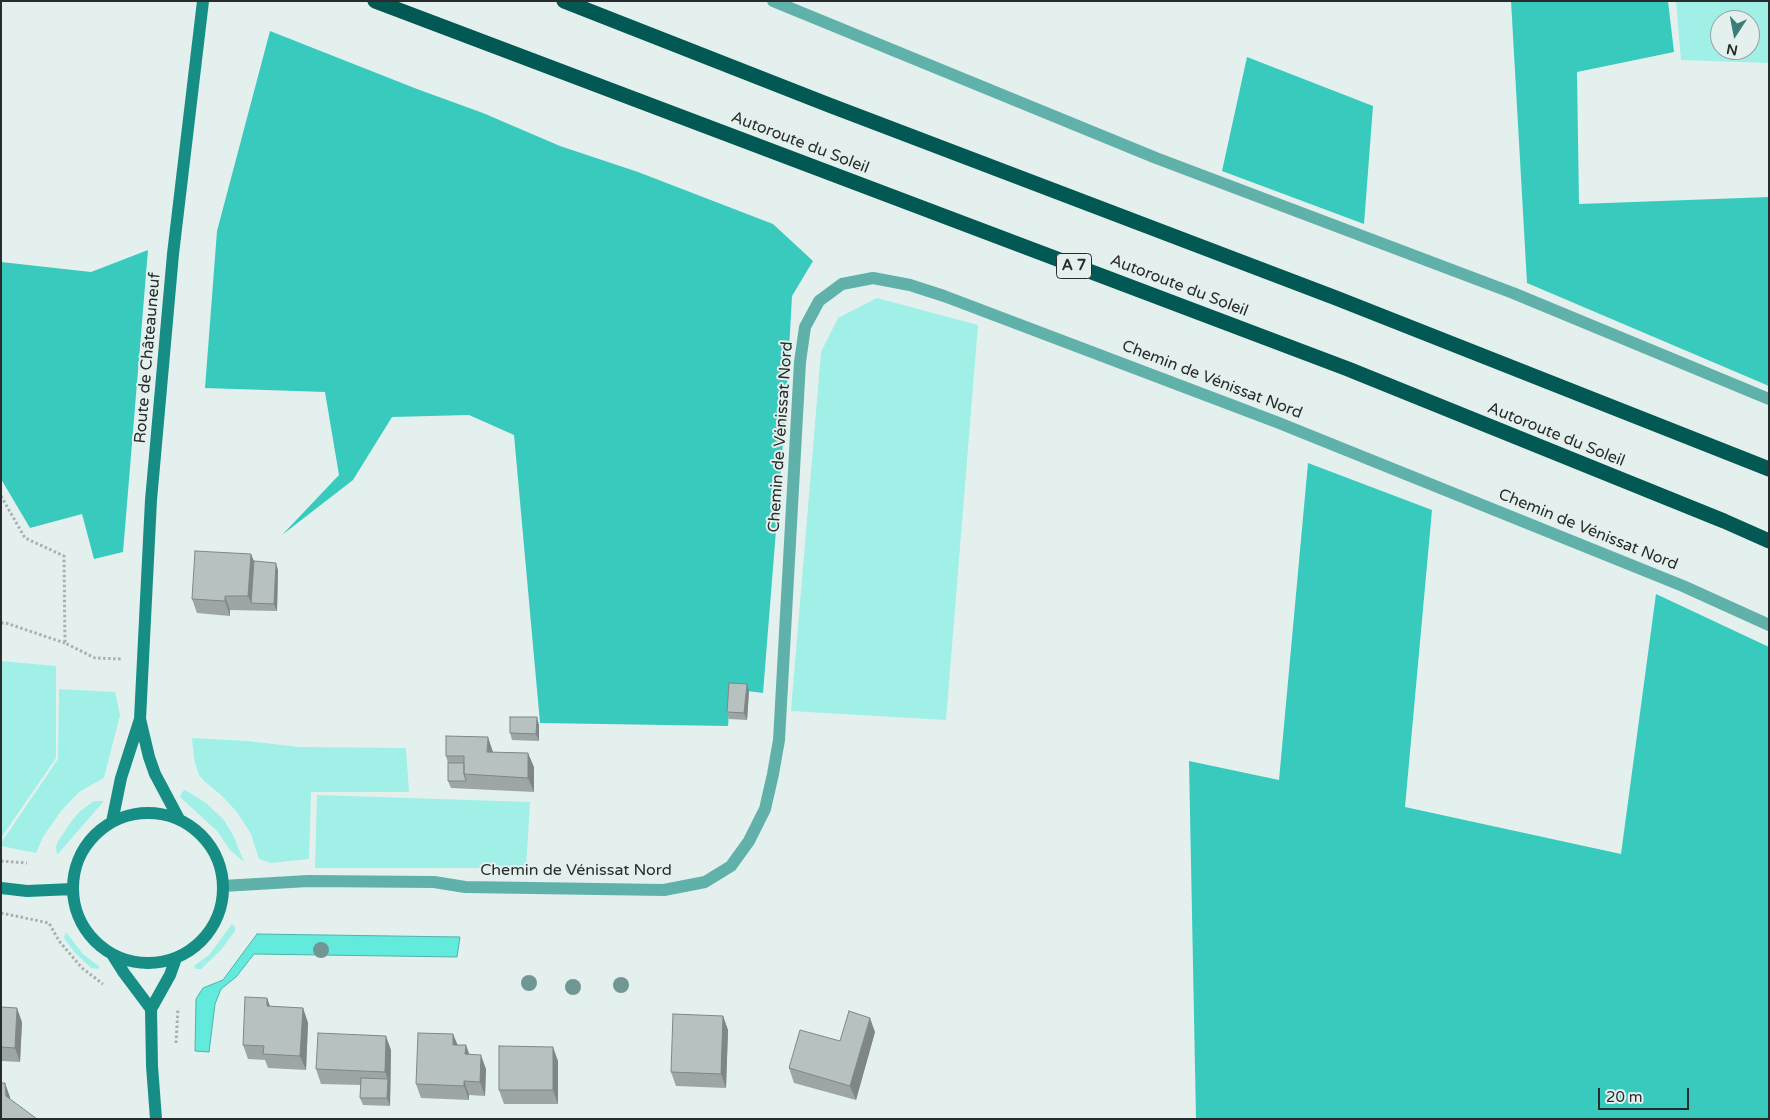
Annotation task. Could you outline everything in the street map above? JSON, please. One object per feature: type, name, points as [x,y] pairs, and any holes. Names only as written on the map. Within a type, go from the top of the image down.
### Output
[{"type":"highway","name":"Autoroute du Soleil","points":[[375,1],[1348,369],[1724,521],[1769,542]]},
{"type":"highway","points":[[564,1],[1336,298],[1769,468]]},
{"type":"main road","name":"Route de Châteauneuf","points":[[112,822],[121,778],[140,719],[151,500],[173,254],[203,1]]},
{"type":"main road","name":"Route de Châteauneuf","points":[[140,719],[155,774],[178,820]]},
{"type":"main road","points":[[145,813],[162,814],[178,820],[202,835],[218,858],[223,886],[221,908],[211,929],[196,946],[176,958],[144,963],[127,960],[112,954],[96,942],[84,926],[76,908],[73,889],[76,869],[83,850],[96,834],[112,822],[128,816],[145,813]]},
{"type":"main road","points":[[1,888],[27,891],[73,889]]},
{"type":"main road","points":[[112,954],[151,1009]]},
{"type":"main road","points":[[156,1119],[152,1066],[151,1009],[170,975],[176,958]]},
{"type":"street","points":[[773,1],[1156,158],[1513,293],[1769,399]]},
{"type":"street","name":"Chemin de Vénissat Nord","points":[[223,886],[318,881],[434,882],[466,886],[664,890],[705,882],[731,866],[749,841],[765,809],[778,740],[800,362],[805,327],[818,301],[842,284],[873,278],[910,284],[944,296],[1279,422],[1683,586],[1769,625]]},
{"type":"path","points":[[1,496],[25,538],[64,556],[65,643]]},
{"type":"path","points":[[1,623],[65,643],[95,658],[144,660]]},
{"type":"path","points":[[1,861],[27,863]]},
{"type":"path","points":[[1,913],[49,923],[59,941],[82,968],[105,985]]},
{"type":"shaded area","points":[[1511,1],[1668,1],[1674,52],[1577,72],[1579,204],[1769,197],[1769,386],[1527,283]]},
{"type":"shaded area","points":[[1676,1],[1769,1],[1769,63],[1681,60]]},
{"type":"shaded area","points":[[270,31],[483,113],[560,146],[638,172],[773,224],[813,261],[792,296],[786,405],[763,693],[731,689],[728,726],[540,723],[514,435],[469,415],[392,417],[353,480],[282,535],[339,475],[325,392],[205,388],[217,231]]},
{"type":"shaded area","points":[[1247,57],[1373,106],[1364,224],[1222,171]]},
{"type":"shaded area","points":[[148,250],[123,552],[94,559],[82,514],[30,528],[1,479],[1,262],[91,272]]},
{"type":"shaded area","points":[[877,298],[978,325],[946,720],[791,711],[821,352],[838,318]]},
{"type":"shaded area","points":[[1308,463],[1432,510],[1405,807],[1621,854],[1656,594],[1769,647],[1769,1119],[1196,1119],[1189,761],[1279,780]]},
{"type":"shaded area","points":[[1,661],[56,666],[56,758],[1,838]]},
{"type":"shaded area","points":[[59,689],[115,692],[120,715],[104,778],[79,792],[61,811],[43,837],[36,853],[1,846],[1,843],[58,759]]},
{"type":"shaded area","points":[[192,738],[247,741],[299,747],[406,748],[409,792],[311,792],[309,859],[271,863],[259,859],[251,834],[237,812],[199,775],[194,759]]},
{"type":"shaded area","points":[[185,790],[206,803],[224,820],[234,837],[244,862],[230,850],[217,831],[180,797]]},
{"type":"shaded area","points":[[317,795],[530,802],[526,868],[315,868]]},
{"type":"shaded area","points":[[94,801],[104,801],[57,855],[56,847],[58,841],[71,822],[80,811]]},
{"type":"shaded area","points":[[232,924],[235,927],[235,931],[221,950],[201,969],[196,969],[194,966],[210,954]]},
{"type":"shaded area","points":[[66,932],[83,954],[100,967],[98,969],[91,968],[75,953],[64,938]]},
{"type":"shaded area","points":[[257,934],[460,937],[457,957],[254,954],[236,977],[221,989],[215,1004],[209,1052],[195,1051],[196,999],[203,988],[223,980]]},
{"type":"building","points":[[195,551],[251,554],[248,596],[225,596],[225,601],[192,599]]},
{"type":"building","points":[[254,561],[276,563],[274,604],[251,603]]},
{"type":"building","points":[[729,683],[747,684],[744,713],[727,712]]},
{"type":"building","points":[[510,717],[537,717],[536,734],[510,733]]},
{"type":"building","points":[[446,736],[488,737],[487,752],[528,753],[528,778],[464,774],[464,756],[446,756]]},
{"type":"building","points":[[448,763],[464,763],[466,781],[448,781]]},
{"type":"building","points":[[245,997],[267,998],[267,1006],[303,1008],[300,1056],[263,1054],[264,1046],[243,1045]]},
{"type":"building","points":[[1,1007],[17,1008],[15,1048],[1,1047]]},
{"type":"building","points":[[849,1011],[870,1018],[850,1086],[789,1068],[800,1030],[840,1041]]},
{"type":"building","points":[[673,1014],[723,1016],[721,1074],[671,1072]]},
{"type":"building","points":[[318,1033],[386,1036],[385,1072],[316,1069]]},
{"type":"building","points":[[418,1033],[453,1034],[453,1045],[466,1045],[465,1054],[481,1055],[480,1082],[464,1081],[464,1086],[416,1084]]},
{"type":"building","points":[[499,1046],[553,1047],[553,1090],[499,1090]]},
{"type":"building","points":[[361,1078],[388,1079],[387,1098],[360,1098]]},
{"type":"building","points":[[1,1083],[5,1083],[6,1096],[37,1119],[1,1119]]}]
